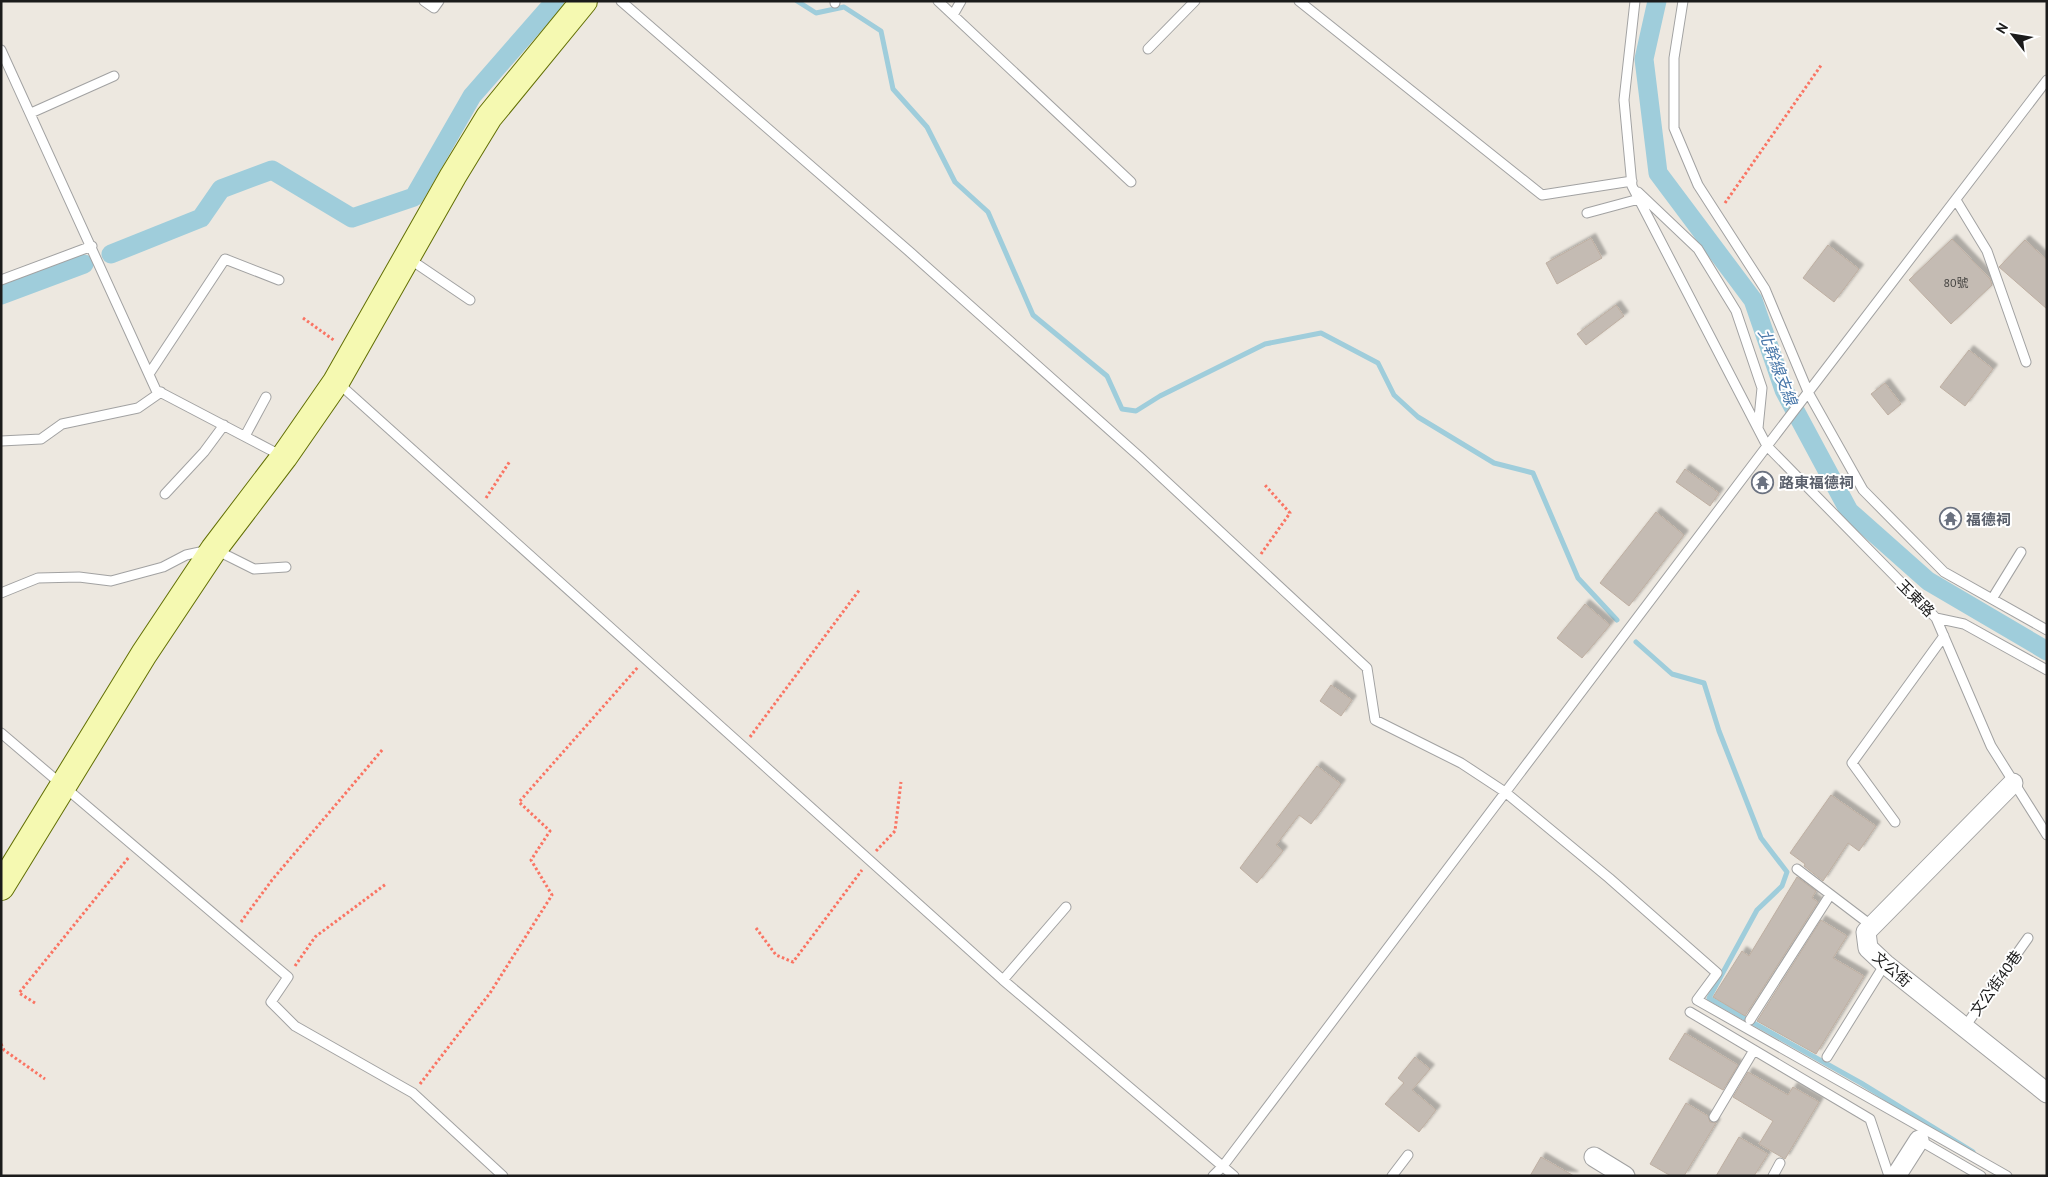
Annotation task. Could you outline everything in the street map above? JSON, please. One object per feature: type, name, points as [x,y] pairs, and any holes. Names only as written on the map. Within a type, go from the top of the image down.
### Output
[{"type":"main road","points":[[1,887],[144,654],[214,549],[284,457],[336,382],[453,176],[490,117],[584,1]]},
{"type":"street","points":[[1873,926],[2013,782]]},
{"type":"street","name":"文公街","points":[[1873,926],[1866,932],[1868,948],[1884,964],[2047,1093]]},
{"type":"street","points":[[1896,1176],[1919,1140]]},
{"type":"street","points":[[1594,1157],[1625,1176]]},
{"type":"lane","points":[[424,1],[434,8],[439,1]]},
{"type":"lane","points":[[621,1],[911,253],[1141,458],[1366,668],[1375,720],[1461,763],[1505,792],[1609,878],[1717,973],[1697,1000],[2007,1176]]},
{"type":"lane","points":[[938,1],[1131,182]]},
{"type":"lane","points":[[953,15],[961,1]]},
{"type":"lane","points":[[1148,49],[1195,1]]},
{"type":"lane","points":[[1299,1],[1542,195],[1632,183]]},
{"type":"lane","points":[[1636,1],[1624,100],[1632,183],[1698,249],[1736,311],[1762,388],[1758,428]]},
{"type":"lane","points":[[1683,1],[1674,58],[1674,128],[1698,185],[1765,289],[1809,394],[1863,490],[1944,572],[2047,630]]},
{"type":"lane","points":[[1,50],[31,112],[156,390],[284,457]]},
{"type":"lane","points":[[31,112],[114,76]]},
{"type":"lane","points":[[1213,1176],[1223,1166],[1767,446],[1809,394],[2047,80]]},
{"type":"lane","name":"玉東路","points":[[1632,183],[1767,446],[1936,618],[1991,746],[2047,835]]},
{"type":"lane","points":[[1587,213],[1639,199]]},
{"type":"lane","points":[[1956,200],[1987,251],[2026,362]]},
{"type":"lane","points":[[1,280],[92,246]]},
{"type":"lane","points":[[406,257],[470,300]]},
{"type":"lane","points":[[149,374],[225,259],[279,280]]},
{"type":"lane","points":[[336,382],[1003,980],[1234,1176]]},
{"type":"lane","points":[[1,441],[41,439],[62,424],[138,408],[161,392]]},
{"type":"lane","points":[[245,436],[266,397]]},
{"type":"lane","points":[[165,494],[204,452],[224,426]]},
{"type":"lane","points":[[1,593],[38,578],[79,577],[111,581],[163,567],[186,555],[214,549],[254,569],[286,567]]},
{"type":"lane","points":[[1992,600],[2021,552]]},
{"type":"lane","points":[[1936,618],[1964,624],[2047,670]]},
{"type":"lane","points":[[1895,822],[1852,763],[1944,636]]},
{"type":"lane","points":[[1,733],[288,977],[271,1002],[296,1026],[413,1093],[503,1176]]},
{"type":"lane","points":[[1797,870],[1873,926]]},
{"type":"lane","points":[[1750,1020],[1830,895]]},
{"type":"lane","points":[[1003,980],[1066,907]]},
{"type":"lane","name":"文公街40巷","points":[[1964,1028],[2028,938]]},
{"type":"lane","points":[[1827,1057],[1884,964]]},
{"type":"lane","points":[[1690,1012],[1870,1120],[1889,1176]]},
{"type":"lane","points":[[1714,1117],[1754,1050]]},
{"type":"lane","points":[[1919,1140],[1981,1176]]},
{"type":"lane","points":[[1392,1176],[1408,1155]]},
{"type":"lane","points":[[1773,1176],[1780,1163]]},
{"type":"path","points":[[1717,214],[1822,64]]},
{"type":"path","points":[[303,318],[353,354]]},
{"type":"path","points":[[478,509],[510,461]]},
{"type":"path","points":[[1254,564],[1290,513],[1264,484]]},
{"type":"path","points":[[743,747],[860,589]]},
{"type":"path","points":[[413,1093],[490,993],[552,895],[531,860],[550,831],[519,802],[645,659]]},
{"type":"path","points":[[234,931],[272,880],[384,749]]},
{"type":"path","points":[[756,928],[776,954],[793,962],[869,860],[895,830],[901,782]]},
{"type":"path","points":[[35,1003],[19,993],[137,847]]},
{"type":"path","points":[[288,977],[315,937],[386,884]]},
{"type":"path","points":[[1,1044],[4,1050],[45,1078]]},
{"type":"building","points":[[1591,238],[1602,258],[1557,284],[1546,263]]},
{"type":"building","points":[[1952,239],[1990,279],[1992,285],[1951,324],[1909,280]]},
{"type":"building","points":[[2025,240],[2047,260],[2047,309],[1999,267]]},
{"type":"building","points":[[1828,245],[1859,269],[1834,302],[1803,278]]},
{"type":"building","points":[[1616,305],[1624,316],[1586,345],[1577,334]]},
{"type":"building","points":[[1969,350],[1993,369],[1965,406],[1940,387]]},
{"type":"building","points":[[1885,383],[1901,404],[1888,415],[1871,394]]},
{"type":"building","points":[[1685,469],[1719,493],[1710,506],[1676,482]]},
{"type":"building","points":[[1656,512],[1684,535],[1629,606],[1600,583]]},
{"type":"building","points":[[1585,604],[1610,625],[1582,658],[1557,638]]},
{"type":"building","points":[[1331,685],[1352,700],[1341,716],[1320,701]]},
{"type":"building","points":[[1317,766],[1341,784],[1311,824],[1299,815],[1276,845],[1283,851],[1257,883],[1240,868]]},
{"type":"building","points":[[1831,795],[1876,826],[1859,851],[1848,843],[1823,881],[1790,853]]},
{"type":"building","points":[[1797,877],[1816,891],[1812,898],[1818,902],[1745,1016],[1713,997],[1742,951],[1749,956]]},
{"type":"building","points":[[1821,920],[1847,936],[1833,958],[1864,976],[1816,1054],[1757,1021]]},
{"type":"building","points":[[1685,1033],[1738,1065],[1723,1090],[1669,1059]]},
{"type":"building","points":[[1415,1057],[1430,1069],[1412,1090],[1436,1110],[1419,1132],[1385,1104],[1404,1083],[1398,1078]]},
{"type":"building","points":[[1748,1072],[1788,1095],[1793,1087],[1819,1102],[1785,1159],[1759,1144],[1773,1121],[1733,1097]]},
{"type":"building","points":[[1686,1103],[1708,1116],[1710,1122],[1716,1123],[1684,1176],[1671,1176],[1650,1164]]},
{"type":"building","points":[[1739,1137],[1768,1154],[1754,1176],[1716,1176]]},
{"type":"building","points":[[1541,1157],[1574,1176],[1530,1176]]},
{"type":"waterway","points":[[111,254],[201,218],[221,189],[272,170],[352,218],[414,197],[472,96],[555,1]]},
{"type":"waterway","points":[[797,1],[816,13],[844,7],[881,31],[893,89],[927,127],[955,182],[988,212],[1033,315],[1107,376],[1122,409],[1136,411],[1160,396],[1265,344],[1321,333],[1378,363],[1394,395],[1418,417],[1494,463],[1533,473],[1578,578],[1617,620]]},
{"type":"waterway","name":"北幹線支線","points":[[1657,1],[1644,59],[1658,173],[1753,300],[1784,390],[1849,511],[1928,581],[2047,651]]},
{"type":"waterway","points":[[1,295],[84,264]]},
{"type":"waterway","points":[[1636,642],[1672,674],[1704,683],[1719,731],[1761,838],[1787,872],[1782,886],[1757,910],[1709,998],[1861,1083],[1973,1152]]},
{"type":"place","name":"路東福德祠","points":[[1763,482]]},
{"type":"place","name":"福德祠","points":[[1950,519]]}]
